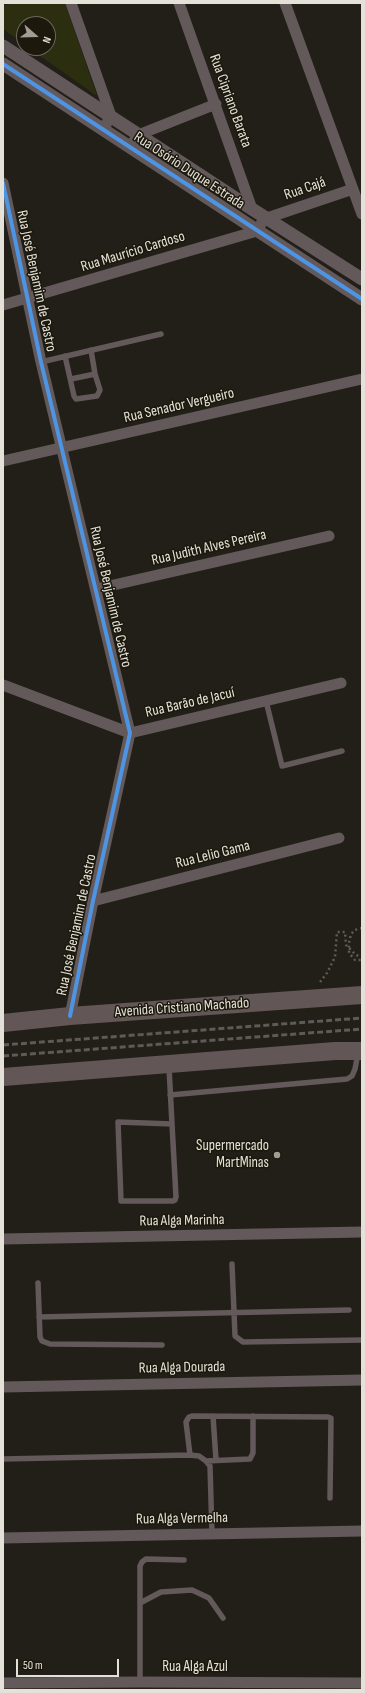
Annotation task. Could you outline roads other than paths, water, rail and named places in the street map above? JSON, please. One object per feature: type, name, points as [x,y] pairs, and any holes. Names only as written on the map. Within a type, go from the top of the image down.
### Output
[{"type":"highway","name":"Avenida Cristiano Machado","points":[[3,1023],[70,1016],[362,995]]},
{"type":"highway","points":[[3,1077],[335,1051],[360,1051]]},
{"type":"street","points":[[71,3],[111,116],[103,129]]},
{"type":"street","name":"Rua Cipriano Barata","points":[[179,3],[252,209]]},
{"type":"street","points":[[285,3],[362,214]]},
{"type":"street","name":"Rua Osório Duque Estrada","points":[[3,46],[362,279]]},
{"type":"street","name":"Rua Osório Duque Estrada","points":[[3,64],[362,299]]},
{"type":"street","points":[[130,146],[138,135],[216,104]]},
{"type":"street","name":"Rua José Benjamim de Castro","points":[[3,183],[41,362],[130,733],[93,900],[70,1016]]},
{"type":"street","name":"Rua Cajá","points":[[266,218],[353,189]]},
{"type":"street","points":[[257,231],[266,218]]},
{"type":"street","name":"Rua Maurício Cardoso","points":[[3,306],[257,231]]},
{"type":"street","name":"Rua Senador Vergueiro","points":[[3,461],[362,379]]},
{"type":"street","name":"Rua Judith Alves Pereira","points":[[96,589],[329,536]]},
{"type":"street","name":"Rua Barão de Jacuí","points":[[3,685],[130,733],[342,683]]},
{"type":"street","name":"Rua Lelio Gama","points":[[93,900],[339,838]]},
{"type":"street","name":"Rua Alga Marinha","points":[[3,1239],[362,1232]]},
{"type":"street","name":"Rua Alga Dourada","points":[[3,1387],[362,1380]]},
{"type":"street","name":"Rua Alga Vermelha","points":[[3,1538],[362,1531]]},
{"type":"street","name":"Rua Alga Azul","points":[[3,1683],[362,1683]]},
{"type":"lane","points":[[41,362],[161,334]]},
{"type":"lane","points":[[65,356],[76,399],[97,396],[100,390],[95,374],[91,350]]},
{"type":"lane","points":[[71,379],[95,374]]},
{"type":"lane","points":[[266,701],[282,766],[342,751]]},
{"type":"lane","points":[[170,1095],[347,1079],[352,1076],[355,1070],[360,1051]]},
{"type":"lane","points":[[169,1064],[176,1197],[175,1200],[121,1201],[118,1122],[172,1124]]},
{"type":"lane","points":[[232,1264],[235,1336],[243,1342],[362,1340]]},
{"type":"lane","points":[[38,1283],[40,1337],[42,1341],[50,1344],[162,1345]]},
{"type":"lane","points":[[39,1317],[349,1310]]},
{"type":"lane","points":[[213,1416],[216,1460]]},
{"type":"lane","points":[[206,1461],[250,1459],[252,1456],[253,1416]]},
{"type":"lane","points":[[190,1455],[186,1422],[189,1417],[325,1416],[331,1418],[330,1498]]},
{"type":"lane","points":[[3,1459],[199,1456],[210,1466],[212,1534]]},
{"type":"lane","points":[[140,1682],[140,1566],[146,1559],[184,1560]]},
{"type":"lane","points":[[140,1603],[161,1592],[192,1590],[209,1598],[223,1618]]},
{"type":"railway","points":[[3,1045],[362,1018]]},
{"type":"railway","points":[[3,1056],[362,1029]]},
{"type":"place","name":"Supermercado MartMinas","points":[[277,1155]]}]
